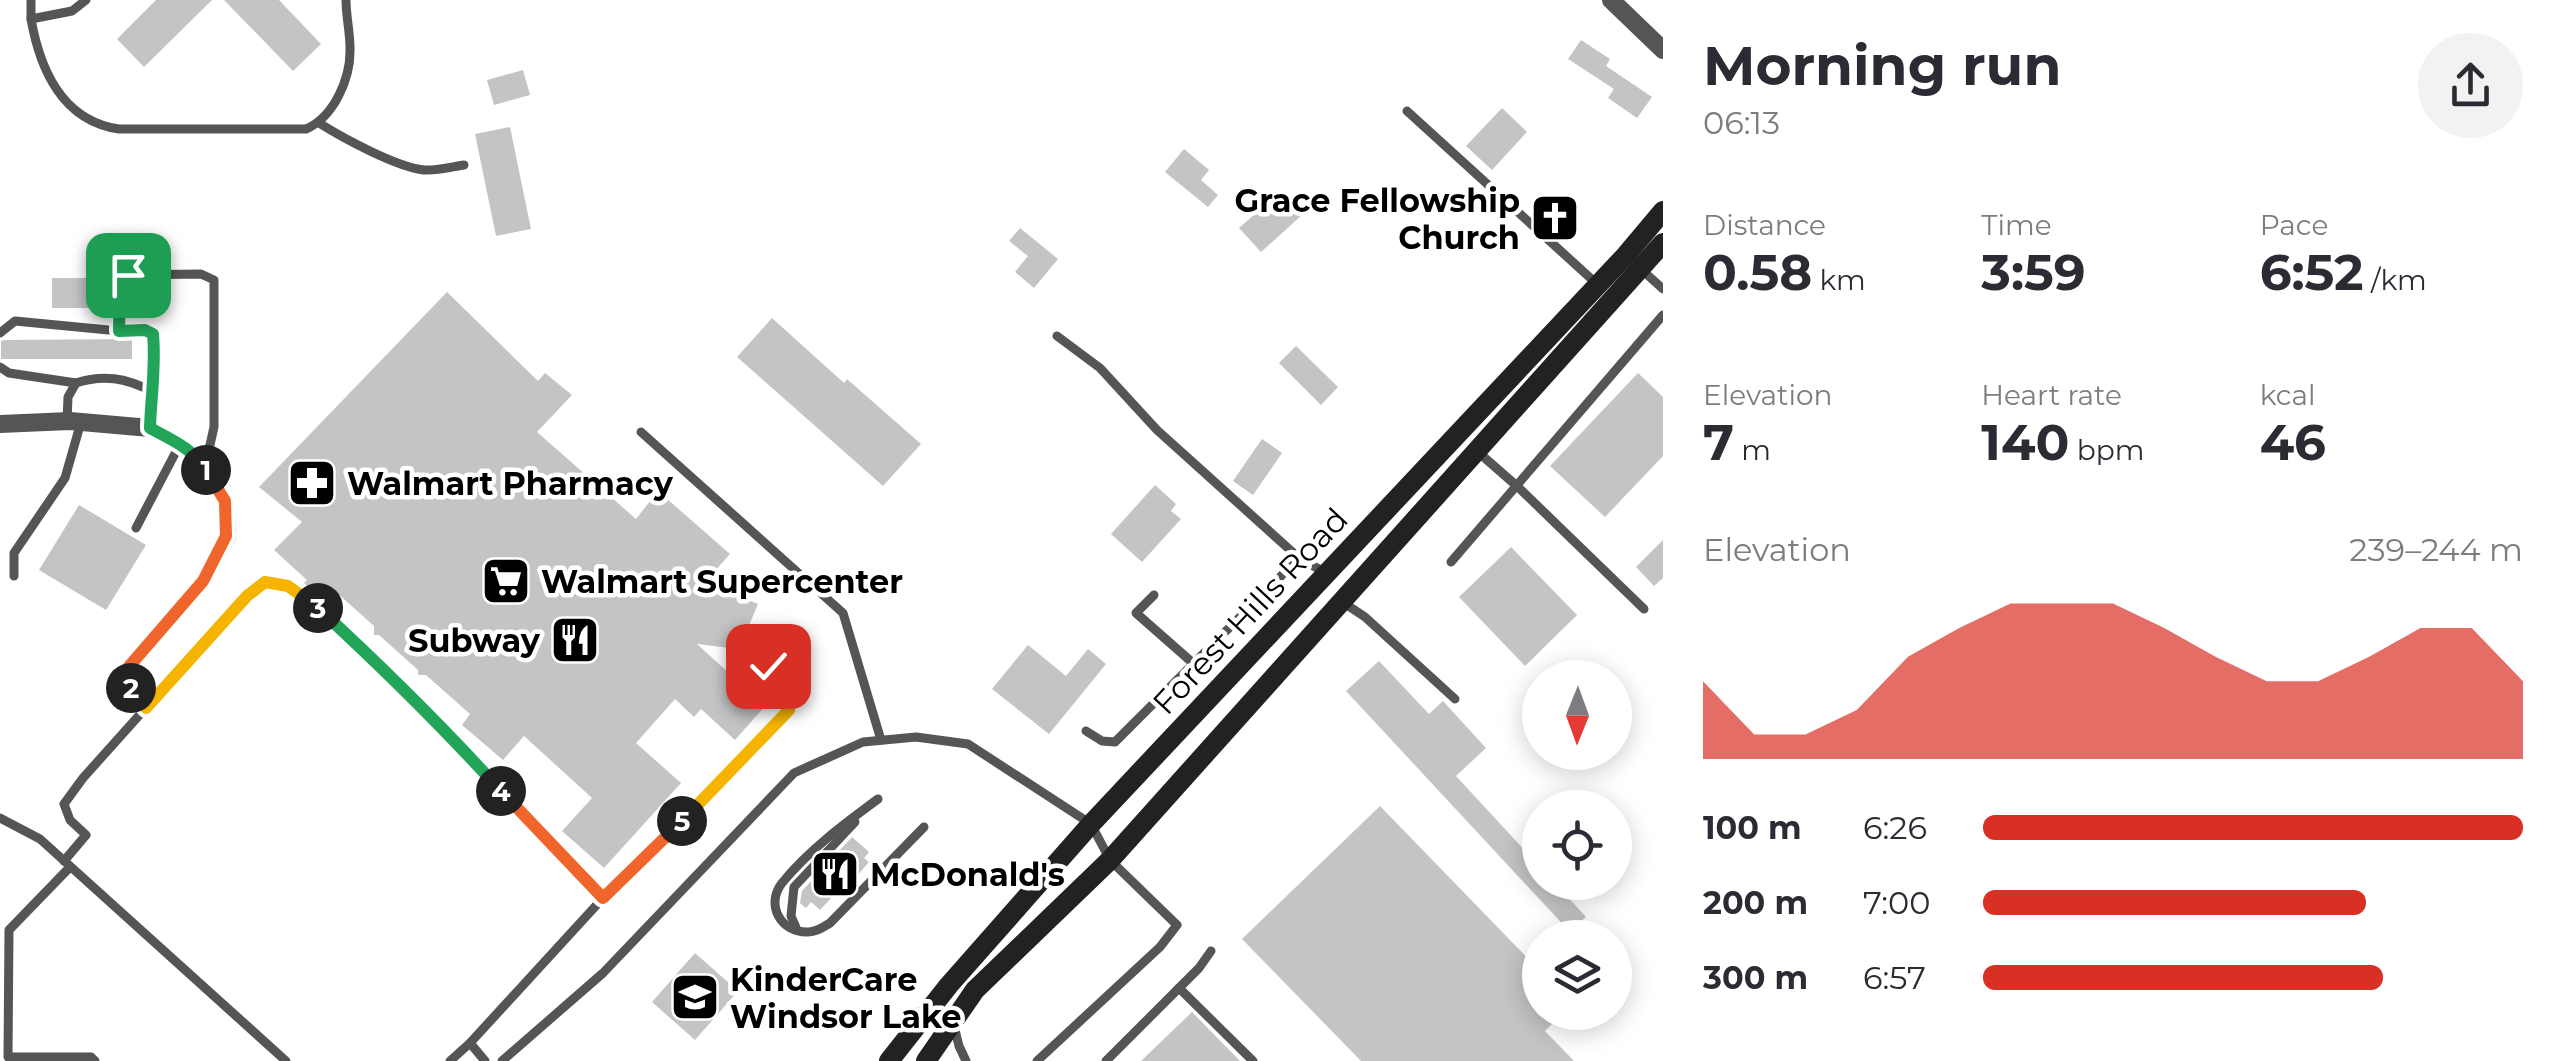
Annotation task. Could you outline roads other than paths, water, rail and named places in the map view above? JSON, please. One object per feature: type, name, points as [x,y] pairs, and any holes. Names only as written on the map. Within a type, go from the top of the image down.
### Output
[{"type":"street","points":[[1611,0],[1663,50]]},
{"type":"street","name":"Forest Hills Road","points":[[890,1061],[949,985],[1091,824],[1663,211]]},
{"type":"street","name":"Forest Hills Road","points":[[926,1061],[976,990],[1110,860],[1663,243]]},
{"type":"street","points":[[0,424],[74,422],[150,428],[180,444],[202,462],[225,501],[226,536],[203,581],[126,670],[129,686],[146,708]]},
{"type":"lane","points":[[30,0],[35,40],[52,85],[87,120],[119,129],[306,129],[319,123],[335,102],[350,64],[346,0]]},
{"type":"lane","points":[[31,19],[72,12],[86,0]]},
{"type":"lane","points":[[1407,112],[1598,284]]},
{"type":"lane","points":[[319,123],[348,142],[416,168],[438,170],[464,165]]},
{"type":"lane","points":[[1640,268],[1663,288]]},
{"type":"lane","points":[[119,331],[120,286],[128,275],[202,274],[214,280],[214,427],[202,462]]},
{"type":"lane","points":[[1451,562],[1663,314]]},
{"type":"lane","points":[[0,333],[14,321],[145,330],[153,334],[150,428]]},
{"type":"lane","points":[[1057,336],[1100,368],[1158,430],[1299,558],[1326,574]]},
{"type":"lane","points":[[0,367],[9,373],[76,383],[95,377],[132,381],[151,392]]},
{"type":"lane","points":[[14,576],[14,553],[65,478],[74,422],[68,397],[76,383]]},
{"type":"lane","points":[[640,432],[843,613],[881,740]]},
{"type":"lane","points":[[136,528],[180,444]]},
{"type":"lane","points":[[1476,450],[1644,609]]},
{"type":"lane","points":[[1086,731],[1102,741],[1115,742],[1299,558]]},
{"type":"lane","points":[[95,1061],[91,1057],[8,1057],[9,930],[67,864],[86,835],[70,820],[64,804],[83,778],[247,596],[265,582],[288,586],[308,599],[379,664],[603,898]]},
{"type":"lane","points":[[1154,595],[1136,613],[1194,664]]},
{"type":"lane","points":[[1342,601],[1455,699]]},
{"type":"lane","points":[[450,1061],[603,898],[789,710],[768,666],[743,676]]},
{"type":"lane","points":[[502,1061],[603,973],[794,773],[863,742],[916,736],[968,744],[1091,824],[1110,860],[1177,925],[1160,947],[1043,1059]]},
{"type":"lane","points":[[797,930],[791,916],[794,887],[878,800],[833,832],[780,885],[773,900],[774,911],[797,930],[808,933],[830,923],[924,827]]},
{"type":"lane","points":[[4,822],[40,839],[286,1061]]},
{"type":"lane","points":[[1106,1061],[1199,968],[1210,951]]},
{"type":"lane","points":[[1179,988],[1253,1061]]},
{"type":"lane","points":[[953,1022],[966,1061]]},
{"type":"lane","points":[[470,1042],[485,1061]]},
{"type":"lane","points":[[266,1061],[274,1052]]},
{"type":"place","name":"Grace Fellowship Church","points":[[1555,218]]},
{"type":"place","name":"Walmart Pharmacy","points":[[312,483]]},
{"type":"place","name":"Walmart Supercenter","points":[[506,581]]},
{"type":"place","name":"Subway","points":[[575,640]]},
{"type":"place","name":"McDonald's","points":[[835,874]]},
{"type":"place","name":"KinderCare Windsor Lake","points":[[695,997]]}]
